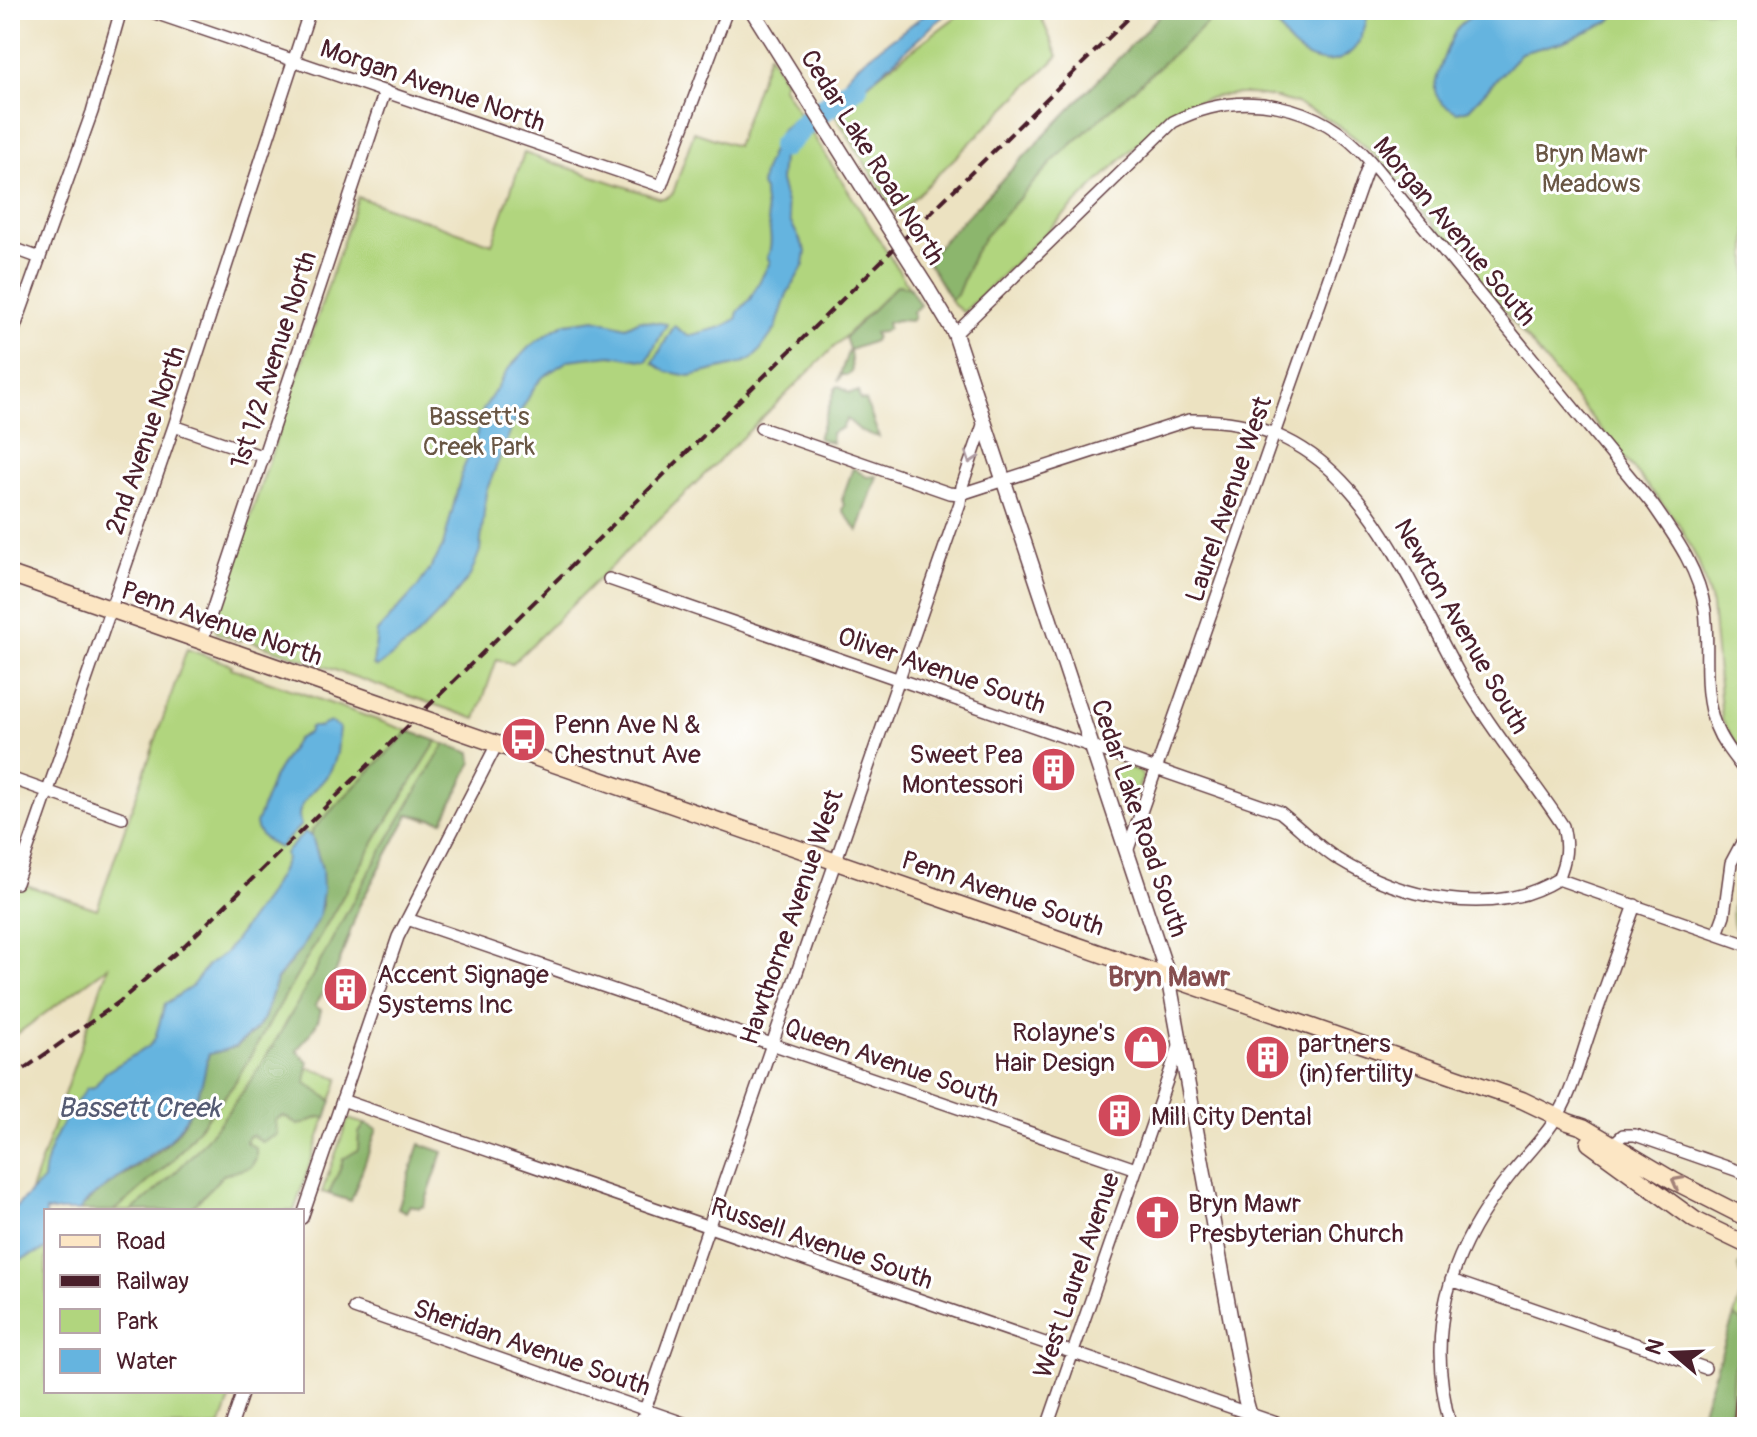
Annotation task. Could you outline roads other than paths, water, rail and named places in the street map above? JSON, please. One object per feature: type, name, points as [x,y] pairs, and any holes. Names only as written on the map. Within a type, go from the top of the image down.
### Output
[{"type":"highway","points":[[1744,1427],[1747,1389]]},
{"type":"main road","name":"Penn Avenue North","points":[[10,574],[419,717]]},
{"type":"main road","name":"Penn Avenue South","points":[[419,717],[1522,1100],[1583,1127],[1674,1181],[1747,1218]]},
{"type":"main road","name":"Penn Avenue South","points":[[1562,1119],[1578,1135],[1674,1207],[1712,1230],[1747,1245]]},
{"type":"street","points":[[10,341],[92,112],[121,10]]},
{"type":"street","name":"Morgan Avenue North","points":[[146,10],[661,186],[727,10]]},
{"type":"street","name":"2nd Avenue North","points":[[16,883],[174,426],[310,10]]},
{"type":"street","name":"Cedar Lake Road North","points":[[752,10],[928,289]]},
{"type":"street","name":"1st 1/2 Avenue North","points":[[202,641],[385,91]]},
{"type":"street","name":"Morgan Avenue South","points":[[955,334],[1173,122],[1194,111],[1243,102],[1278,106],[1320,122],[1346,137],[1370,161],[1671,530],[1689,562],[1705,608],[1707,682],[1716,727],[1747,774]]},
{"type":"street","name":"Laurel Avenue West","points":[[1127,852],[1370,161]]},
{"type":"street","points":[[10,247],[40,258]]},
{"type":"street","name":"Cedar Lake Road South","points":[[928,289],[955,334],[1168,976],[1251,1420]]},
{"type":"street","name":"Newton Avenue South","points":[[961,494],[1189,420],[1216,420],[1275,434],[1298,445],[1324,465],[1381,526],[1473,699],[1563,826],[1567,842],[1566,861],[1558,879]]},
{"type":"street","name":"Hawthorne Avenue West","points":[[639,1427],[899,679],[984,422]]},
{"type":"street","points":[[174,426],[264,457]]},
{"type":"street","points":[[761,428],[949,493],[961,494]]},
{"type":"street","name":"Oliver Avenue South","points":[[609,579],[1280,812],[1335,858],[1395,887],[1439,898],[1499,900],[1528,896],[1558,879]]},
{"type":"street","points":[[304,1212],[398,937],[497,744]]},
{"type":"street","points":[[10,778],[122,818]]},
{"type":"street","points":[[1717,934],[1724,915],[1731,863],[1747,833]]},
{"type":"street","points":[[1558,879],[1747,945]]},
{"type":"street","points":[[1451,1427],[1439,1377],[1442,1310],[1451,1280],[1486,1208],[1510,1175],[1562,1119],[1565,1101],[1635,905]]},
{"type":"street","name":"Queen Avenue South","points":[[407,919],[1136,1169]]},
{"type":"street","name":"West Laurel Avenue","points":[[1047,1427],[1179,1046]]},
{"type":"street","name":"Russell Avenue South","points":[[342,1100],[1072,1353],[1251,1420],[1288,1427]]},
{"type":"street","points":[[1612,1145],[1623,1135],[1635,1135],[1747,1174]]},
{"type":"street","points":[[1451,1280],[1705,1368]]},
{"type":"street","name":"Sheridan Avenue South","points":[[354,1308],[695,1427]]},
{"type":"street","points":[[231,1427],[242,1393]]},
{"type":"water","points":[[929,10],[950,10],[835,114],[823,96],[844,83],[856,67]]},
{"type":"water","points":[[1273,10],[1368,11],[1362,36],[1351,52],[1337,60],[1321,61],[1306,56],[1291,45],[1280,29]]},
{"type":"water","points":[[1481,10],[1604,10],[1613,17],[1609,22],[1562,42],[1521,53],[1469,109],[1457,112],[1438,97],[1435,90],[1437,76],[1460,25]]},
{"type":"water","points":[[800,115],[810,130],[782,158],[780,181],[791,223],[806,251],[804,265],[787,294],[776,328],[752,359],[740,364],[690,376],[667,372],[653,363],[674,326],[688,336],[722,327],[736,319],[770,262],[767,257],[771,242],[761,186],[763,173],[782,129]]},
{"type":"water","points":[[595,319],[626,327],[640,320],[667,324],[647,361],[611,355],[569,360],[535,386],[512,427],[486,492],[480,551],[470,576],[413,640],[377,667],[373,665],[377,632],[417,588],[443,546],[462,472],[483,410],[509,368],[530,346],[566,323]]},
{"type":"water","points":[[330,722],[339,727],[338,749],[333,765],[326,778],[303,803],[299,817],[301,825],[279,848],[261,836],[256,824],[273,778],[297,739],[308,733],[310,727]]},
{"type":"water","name":"Bassett Creek","points":[[305,832],[312,837],[322,869],[323,891],[319,917],[303,946],[277,979],[264,1018],[235,1047],[209,1054],[194,1103],[170,1140],[89,1199],[81,1209],[44,1209],[44,1250],[10,1264],[10,1213],[43,1180],[48,1155],[72,1109],[87,1088],[94,1087],[106,1072],[149,1046],[155,1038],[165,1004],[191,987],[208,965],[226,952],[266,897],[280,873],[286,859],[285,853]]},
{"type":"waterway","name":"Bassett Creek","points":[[783,146],[809,120],[856,86]]},
{"type":"railway","points":[[10,1079],[119,1002],[186,944],[1137,10]]},
{"type":"place","name":"Penn Ave N & Chestnut Ave","points":[[523,739]]},
{"type":"place","name":"Sweet Pea Montessori","points":[[1054,769]]},
{"type":"place","name":"Accent Signage Systems Inc","points":[[346,989]]},
{"type":"place","name":"Rolayne's Hair Design","points":[[1146,1047]]},
{"type":"place","name":"partners (in)fertility","points":[[1267,1058]]},
{"type":"place","name":"Mill City Dental","points":[[1120,1116]]},
{"type":"place","name":"Bryn Mawr Presbyterian Church","points":[[1157,1218]]},
{"type":"district","name":"Bryn Mawr","points":[[1169,976]]},
{"type":"park label","name":"Bryn Mawr Meadows","points":[[1591,168]]},
{"type":"park label","name":"Bassett's Creek Park","points":[[479,431]]}]
